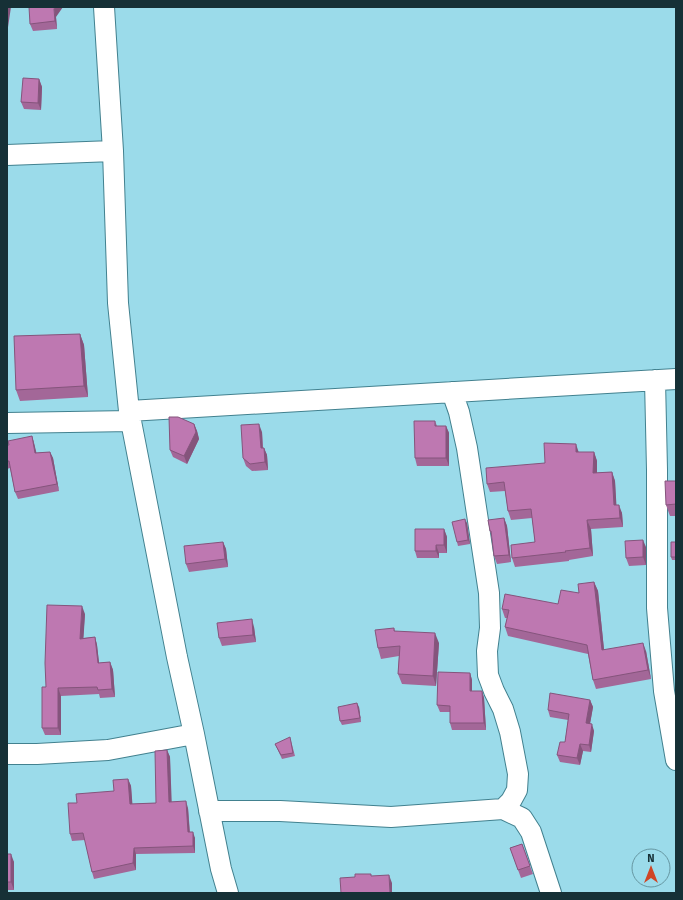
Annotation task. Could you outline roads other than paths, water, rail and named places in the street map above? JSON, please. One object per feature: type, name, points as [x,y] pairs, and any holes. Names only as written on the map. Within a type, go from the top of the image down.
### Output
[{"type":"street","points":[[104,7],[113,151],[118,303],[130,416],[175,650],[194,734],[221,869],[228,893]]},
{"type":"street","points":[[7,155],[113,151]]},
{"type":"street","points":[[7,423],[130,416],[452,392],[676,379]]},
{"type":"street","points":[[655,380],[657,470],[657,608],[664,691],[676,760]]},
{"type":"street","points":[[452,392],[459,412],[468,448],[490,593],[490,628],[487,651],[488,675],[506,717],[518,774],[517,790],[511,801],[503,810]]},
{"type":"street","points":[[7,754],[108,750],[194,734]]},
{"type":"street","points":[[209,811],[280,812],[391,817],[503,810],[522,818],[531,832],[551,893]]}]
